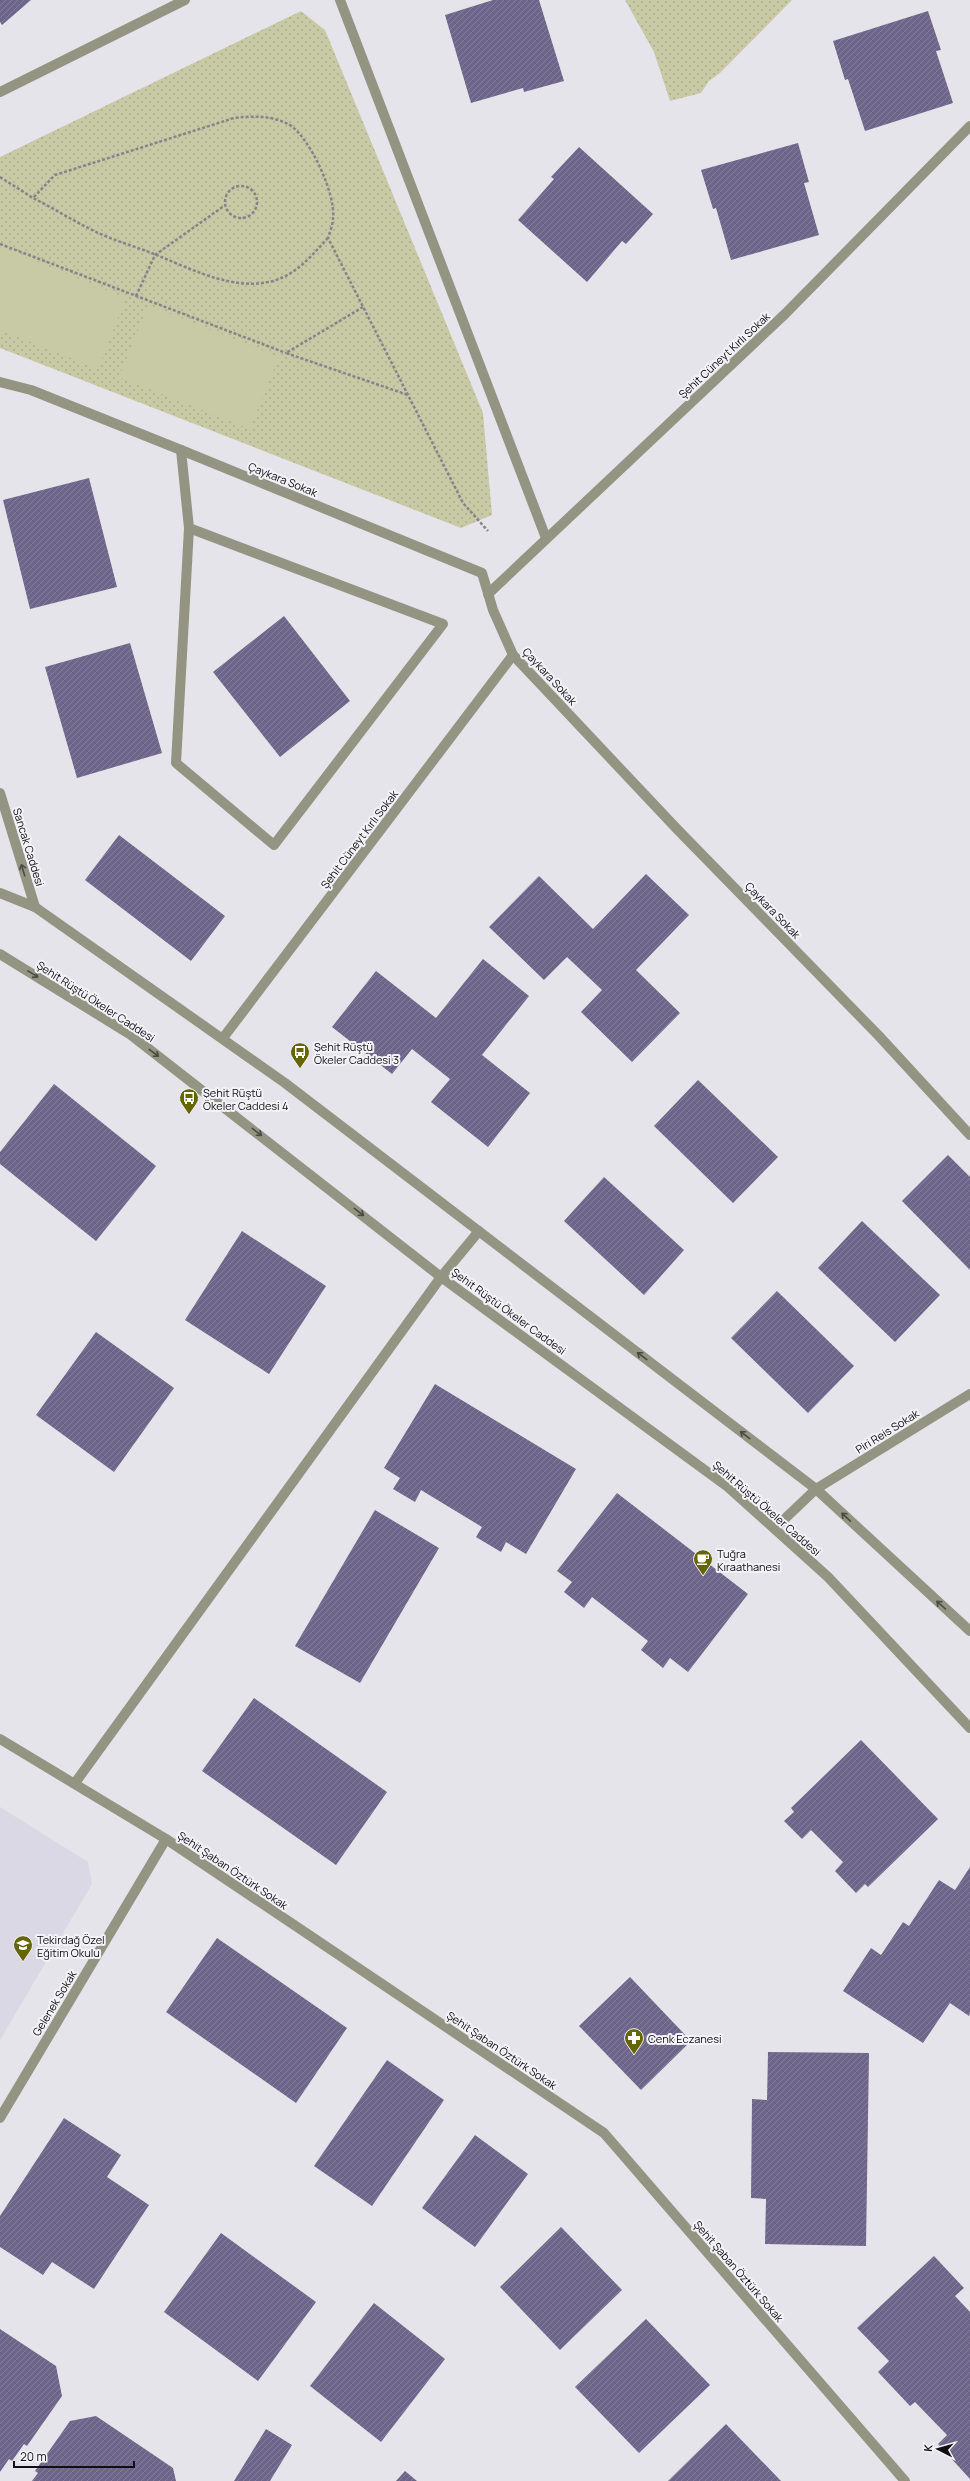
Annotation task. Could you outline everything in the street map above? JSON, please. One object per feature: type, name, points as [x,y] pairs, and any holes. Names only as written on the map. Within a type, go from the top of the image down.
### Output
[{"type":"street","points":[[0,92],[185,0]]},
{"type":"street","points":[[340,0],[546,538]]},
{"type":"street","name":"Şehit Cüneyt Kırlı Sokak","points":[[488,594],[785,314],[970,126]]},
{"type":"street","name":"Çaykara Sokak","points":[[0,382],[31,390],[482,573],[488,594],[513,654],[677,830],[879,1036],[970,1135]]},
{"type":"street","points":[[181,450],[188,528],[176,763],[274,846],[443,624],[188,528]]},
{"type":"street","name":"Şehit Cüneyt Kırlı Sokak","points":[[223,1038],[513,654]]},
{"type":"street","name":"Sancak Caddesi","points":[[0,793],[35,907]]},
{"type":"street","points":[[0,893],[35,907],[223,1038],[479,1231],[816,1489],[970,1631]]},
{"type":"street","name":"Şehit Rüştü Ökeler Caddesi","points":[[0,954],[131,1035],[441,1277],[728,1487],[776,1528],[828,1577],[970,1728]]},
{"type":"street","points":[[75,1783],[441,1277],[479,1231]]},
{"type":"street","name":"Piri Reis Sokak","points":[[776,1528],[816,1489],[970,1394]]},
{"type":"street","name":"Şehit Şaban Öztürk Sokak","points":[[0,1739],[166,1839],[604,2133],[904,2481]]},
{"type":"street","name":"Gelenek Sokak","points":[[0,2118],[166,1839]]},
{"type":"path","points":[[0,177],[33,198],[93,230],[205,276],[259,283],[277,280],[293,272],[308,261],[328,238],[334,217],[327,182],[310,147],[289,125],[262,116],[234,118],[55,175],[33,198]]},
{"type":"path","points":[[136,296],[155,255],[224,206],[228,191],[234,186],[250,188],[255,194],[256,209],[243,218],[235,218],[228,213],[224,206]]},
{"type":"path","points":[[328,238],[463,503],[488,531]]},
{"type":"path","points":[[0,244],[286,353],[408,395]]},
{"type":"path","points":[[286,353],[363,308]]},
{"type":"shaded area","name":"Tekirdağ Özel Eğitim Okulu","points":[[0,1807],[88,1862],[92,1884],[0,2040]]},
{"type":"green space","points":[[625,0],[792,0],[720,73],[709,81],[701,93],[670,101],[654,52]]},
{"type":"green space","points":[[301,11],[325,30],[483,413],[492,515],[461,528],[0,348],[0,157]]},
{"type":"green space","points":[[0,247],[126,298],[98,369],[0,330]]},
{"type":"green space","points":[[148,305],[279,357],[250,429],[119,377]]},
{"type":"building","points":[[0,0],[31,0],[2,25],[0,22]]},
{"type":"building","points":[[493,0],[539,0],[564,81],[524,92],[523,88],[471,103],[445,15]]},
{"type":"building","points":[[928,11],[941,50],[936,51],[953,103],[865,131],[848,79],[845,80],[833,41]]},
{"type":"building","points":[[798,143],[809,182],[804,183],[819,235],[731,260],[716,208],[713,209],[701,170]]},
{"type":"building","points":[[579,147],[653,214],[626,244],[622,241],[587,282],[518,220],[554,179],[551,177]]},
{"type":"building","points":[[89,478],[117,587],[30,609],[3,500]]},
{"type":"building","points":[[284,616],[350,701],[280,757],[213,672]]},
{"type":"building","points":[[130,643],[162,753],[77,778],[45,667]]},
{"type":"building","points":[[119,835],[225,916],[191,961],[85,880]]},
{"type":"building","points":[[646,874],[689,915],[636,970],[680,1013],[632,1062],[581,1012],[602,990],[567,957],[544,980],[489,927],[539,876],[593,929]]},
{"type":"building","points":[[483,959],[529,996],[482,1055],[530,1093],[488,1147],[431,1102],[450,1079],[412,1049],[392,1074],[332,1027],[376,971],[436,1018]]},
{"type":"building","points":[[698,1080],[778,1157],[733,1203],[654,1126]]},
{"type":"building","points":[[54,1084],[156,1166],[96,1241],[0,1164],[0,1152]]},
{"type":"building","points":[[948,1155],[970,1177],[970,1270],[902,1201]]},
{"type":"building","points":[[604,1177],[684,1250],[644,1295],[564,1221]]},
{"type":"building","points":[[862,1221],[940,1295],[895,1342],[818,1268]]},
{"type":"building","points":[[242,1231],[326,1286],[269,1374],[185,1320]]},
{"type":"building","points":[[777,1291],[854,1366],[808,1413],[731,1338]]},
{"type":"building","points":[[96,1332],[174,1388],[114,1472],[36,1415]]},
{"type":"building","points":[[435,1384],[576,1469],[526,1554],[506,1542],[501,1552],[476,1537],[482,1527],[421,1490],[415,1502],[393,1489],[400,1478],[384,1468]]},
{"type":"building","points":[[617,1493],[748,1594],[688,1672],[670,1658],[663,1668],[641,1650],[648,1641],[592,1597],[584,1608],[564,1592],[572,1582],[557,1571]]},
{"type":"building","points":[[375,1510],[439,1548],[360,1683],[295,1646]]},
{"type":"building","points":[[254,1698],[387,1792],[336,1865],[202,1771]]},
{"type":"building","points":[[861,1740],[938,1819],[868,1887],[865,1884],[856,1893],[835,1871],[843,1862],[811,1830],[802,1839],[784,1821],[794,1812],[791,1808]]},
{"type":"building","points":[[970,1867],[970,2013],[969,2016],[950,2003],[923,2043],[843,1991],[871,1948],[881,1955],[903,1922],[909,1926],[939,1880],[955,1890]]},
{"type":"building","points":[[217,1938],[347,2028],[296,2103],[166,2012]]},
{"type":"building","points":[[630,1977],[691,2041],[641,2090],[579,2026]]},
{"type":"building","points":[[768,2052],[869,2053],[866,2246],[765,2244],[766,2199],[751,2198],[752,2099],[767,2100]]},
{"type":"building","points":[[387,2060],[444,2100],[372,2206],[314,2166]]},
{"type":"building","points":[[64,2118],[121,2155],[107,2177],[149,2205],[94,2289],[52,2262],[43,2275],[0,2247],[0,2216]]},
{"type":"building","points":[[475,2135],[528,2174],[475,2247],[422,2208]]},
{"type":"building","points":[[561,2227],[622,2290],[560,2350],[500,2287]]},
{"type":"building","points":[[221,2233],[316,2302],[258,2381],[164,2312]]},
{"type":"building","points":[[934,2256],[964,2288],[955,2296],[970,2312],[970,2479],[938,2444],[947,2435],[915,2402],[910,2406],[878,2372],[889,2361],[857,2328]]},
{"type":"building","points":[[374,2303],[445,2359],[381,2442],[310,2386]]},
{"type":"building","points":[[646,2319],[710,2385],[639,2453],[575,2387]]},
{"type":"building","points":[[0,2329],[56,2366],[62,2396],[27,2446],[24,2444],[12,2461],[9,2459],[0,2472]]},
{"type":"building","points":[[96,2416],[173,2468],[176,2481],[32,2481],[38,2473],[35,2471],[70,2421]]},
{"type":"building","points":[[726,2424],[781,2481],[668,2481]]},
{"type":"building","points":[[266,2429],[292,2445],[270,2481],[234,2481]]},
{"type":"building","points":[[405,2471],[417,2481],[396,2481]]},
{"type":"place","name":"Şehit Rüştü Ökeler Caddesi 3","points":[[300,1069]]},
{"type":"place","name":"Şehit Rüştü Ökeler Caddesi 4","points":[[189,1115]]},
{"type":"place","name":"Tuğra Kıraathanesi","points":[[703,1576]]},
{"type":"place","name":"Tekirdağ Özel Eğitim Okulu","points":[[23,1962]]},
{"type":"place","name":"Cenk Eczanesi","points":[[634,2055]]}]
